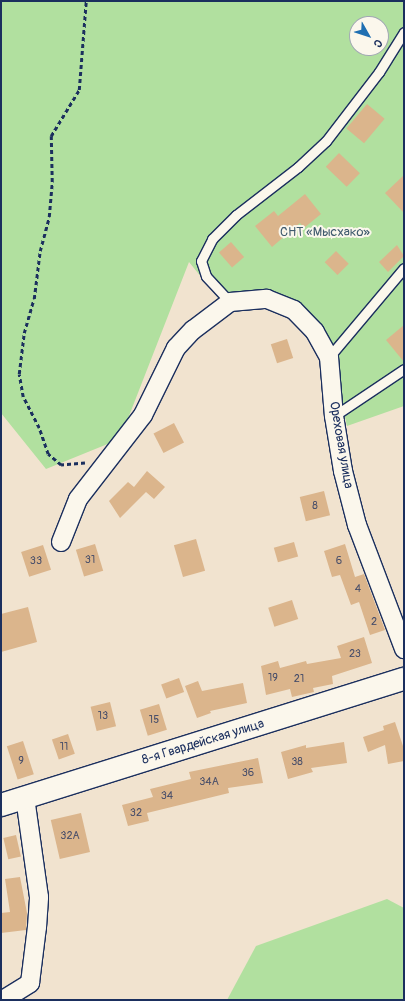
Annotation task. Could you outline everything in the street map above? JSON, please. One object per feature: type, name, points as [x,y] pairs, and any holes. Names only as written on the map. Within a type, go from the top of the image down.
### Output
[{"type":"street","name":"Ореховая улица","points":[[230,302],[267,299],[294,310],[315,332],[329,358],[334,416],[343,471],[358,525],[404,649]]},
{"type":"street","points":[[61,542],[78,499],[111,460],[143,415],[176,348],[193,330],[230,302]]},
{"type":"street","name":"8-я Гвардейская улица","points":[[1,805],[404,679]]},
{"type":"street","points":[[3,1000],[30,983],[37,927],[39,897],[25,798]]},
{"type":"lane","points":[[230,302],[206,276],[201,261],[212,239],[236,215],[298,167],[326,141],[379,72],[404,32]]},
{"type":"lane","points":[[329,358],[404,268]]},
{"type":"lane","points":[[334,416],[404,369]]},
{"type":"path","points":[[86,1],[79,90],[51,136],[52,182],[49,217],[40,251],[34,300],[24,333],[19,374],[23,397],[39,428],[48,454],[61,466],[111,460]]},
{"type":"green space","name":"СНТ «Мысхако»","points":[[1,1],[404,1],[404,406],[347,426],[329,347],[260,293],[219,299],[189,262],[120,439],[46,469],[1,413]]},
{"type":"green space","points":[[387,899],[404,908],[404,1000],[227,1000],[256,946]]},
{"type":"building","points":[[367,104],[385,119],[364,143],[346,129]]},
{"type":"building","points":[[339,153],[360,173],[347,187],[326,167]]},
{"type":"building","points":[[404,175],[404,213],[385,193]]},
{"type":"building","points":[[305,194],[321,214],[304,228],[300,223],[272,247],[255,226],[274,211],[278,216]]},
{"type":"building","points":[[231,242],[244,257],[232,268],[219,252]]},
{"type":"building","points":[[397,245],[404,256],[388,272],[379,262]]},
{"type":"building","points":[[336,251],[349,264],[337,275],[325,262]]},
{"type":"building","points":[[404,325],[404,362],[386,340]]},
{"type":"building","points":[[287,339],[293,358],[277,363],[271,344]]},
{"type":"building","points":[[174,423],[184,443],[163,453],[154,433]]},
{"type":"building","points":[[147,471],[165,487],[154,499],[146,492],[120,518],[109,501],[128,482],[134,487]]},
{"type":"building","points":[[324,491],[330,515],[306,521],[300,497]]},
{"type":"building","points":[[196,539],[205,571],[183,577],[174,545]]},
{"type":"building","points":[[294,542],[298,556],[278,562],[274,548]]},
{"type":"building","points":[[95,544],[103,571],[84,577],[76,550]]},
{"type":"building","points":[[345,544],[355,577],[364,574],[385,630],[370,635],[359,602],[351,605],[340,575],[332,577],[324,551]]},
{"type":"building","points":[[43,545],[51,570],[29,577],[21,552]]},
{"type":"building","points":[[292,600],[298,619],[274,627],[268,608]]},
{"type":"building","points":[[28,607],[37,642],[1,652],[1,614]]},
{"type":"building","points":[[364,637],[372,663],[332,676],[333,684],[313,688],[314,692],[292,697],[290,689],[266,695],[261,666],[278,661],[280,668],[306,661],[307,664],[341,658],[337,646]]},
{"type":"building","points":[[179,678],[184,692],[166,699],[161,684]]},
{"type":"building","points":[[198,681],[202,691],[243,683],[247,703],[210,711],[211,713],[197,718],[185,686]]},
{"type":"building","points":[[110,702],[116,726],[97,731],[91,707]]},
{"type":"building","points":[[159,704],[167,730],[148,736],[140,710]]},
{"type":"building","points":[[395,722],[404,749],[404,761],[388,764],[385,745],[368,752],[363,737],[384,730],[383,726]]},
{"type":"building","points":[[68,734],[75,754],[59,759],[52,740]]},
{"type":"building","points":[[23,741],[34,774],[18,780],[7,746]]},
{"type":"building","points":[[344,742],[347,763],[311,768],[313,772],[288,779],[281,752],[306,745],[306,748]]},
{"type":"building","points":[[258,758],[263,783],[228,788],[229,793],[147,813],[149,821],[128,826],[122,805],[153,797],[150,789],[191,779],[189,772]]},
{"type":"building","points":[[81,813],[90,852],[60,859],[51,820]]},
{"type":"building","points":[[16,835],[21,856],[8,859],[3,838]]},
{"type":"building","points":[[20,877],[27,913],[26,930],[1,933],[1,913],[10,912],[5,879]]}]
